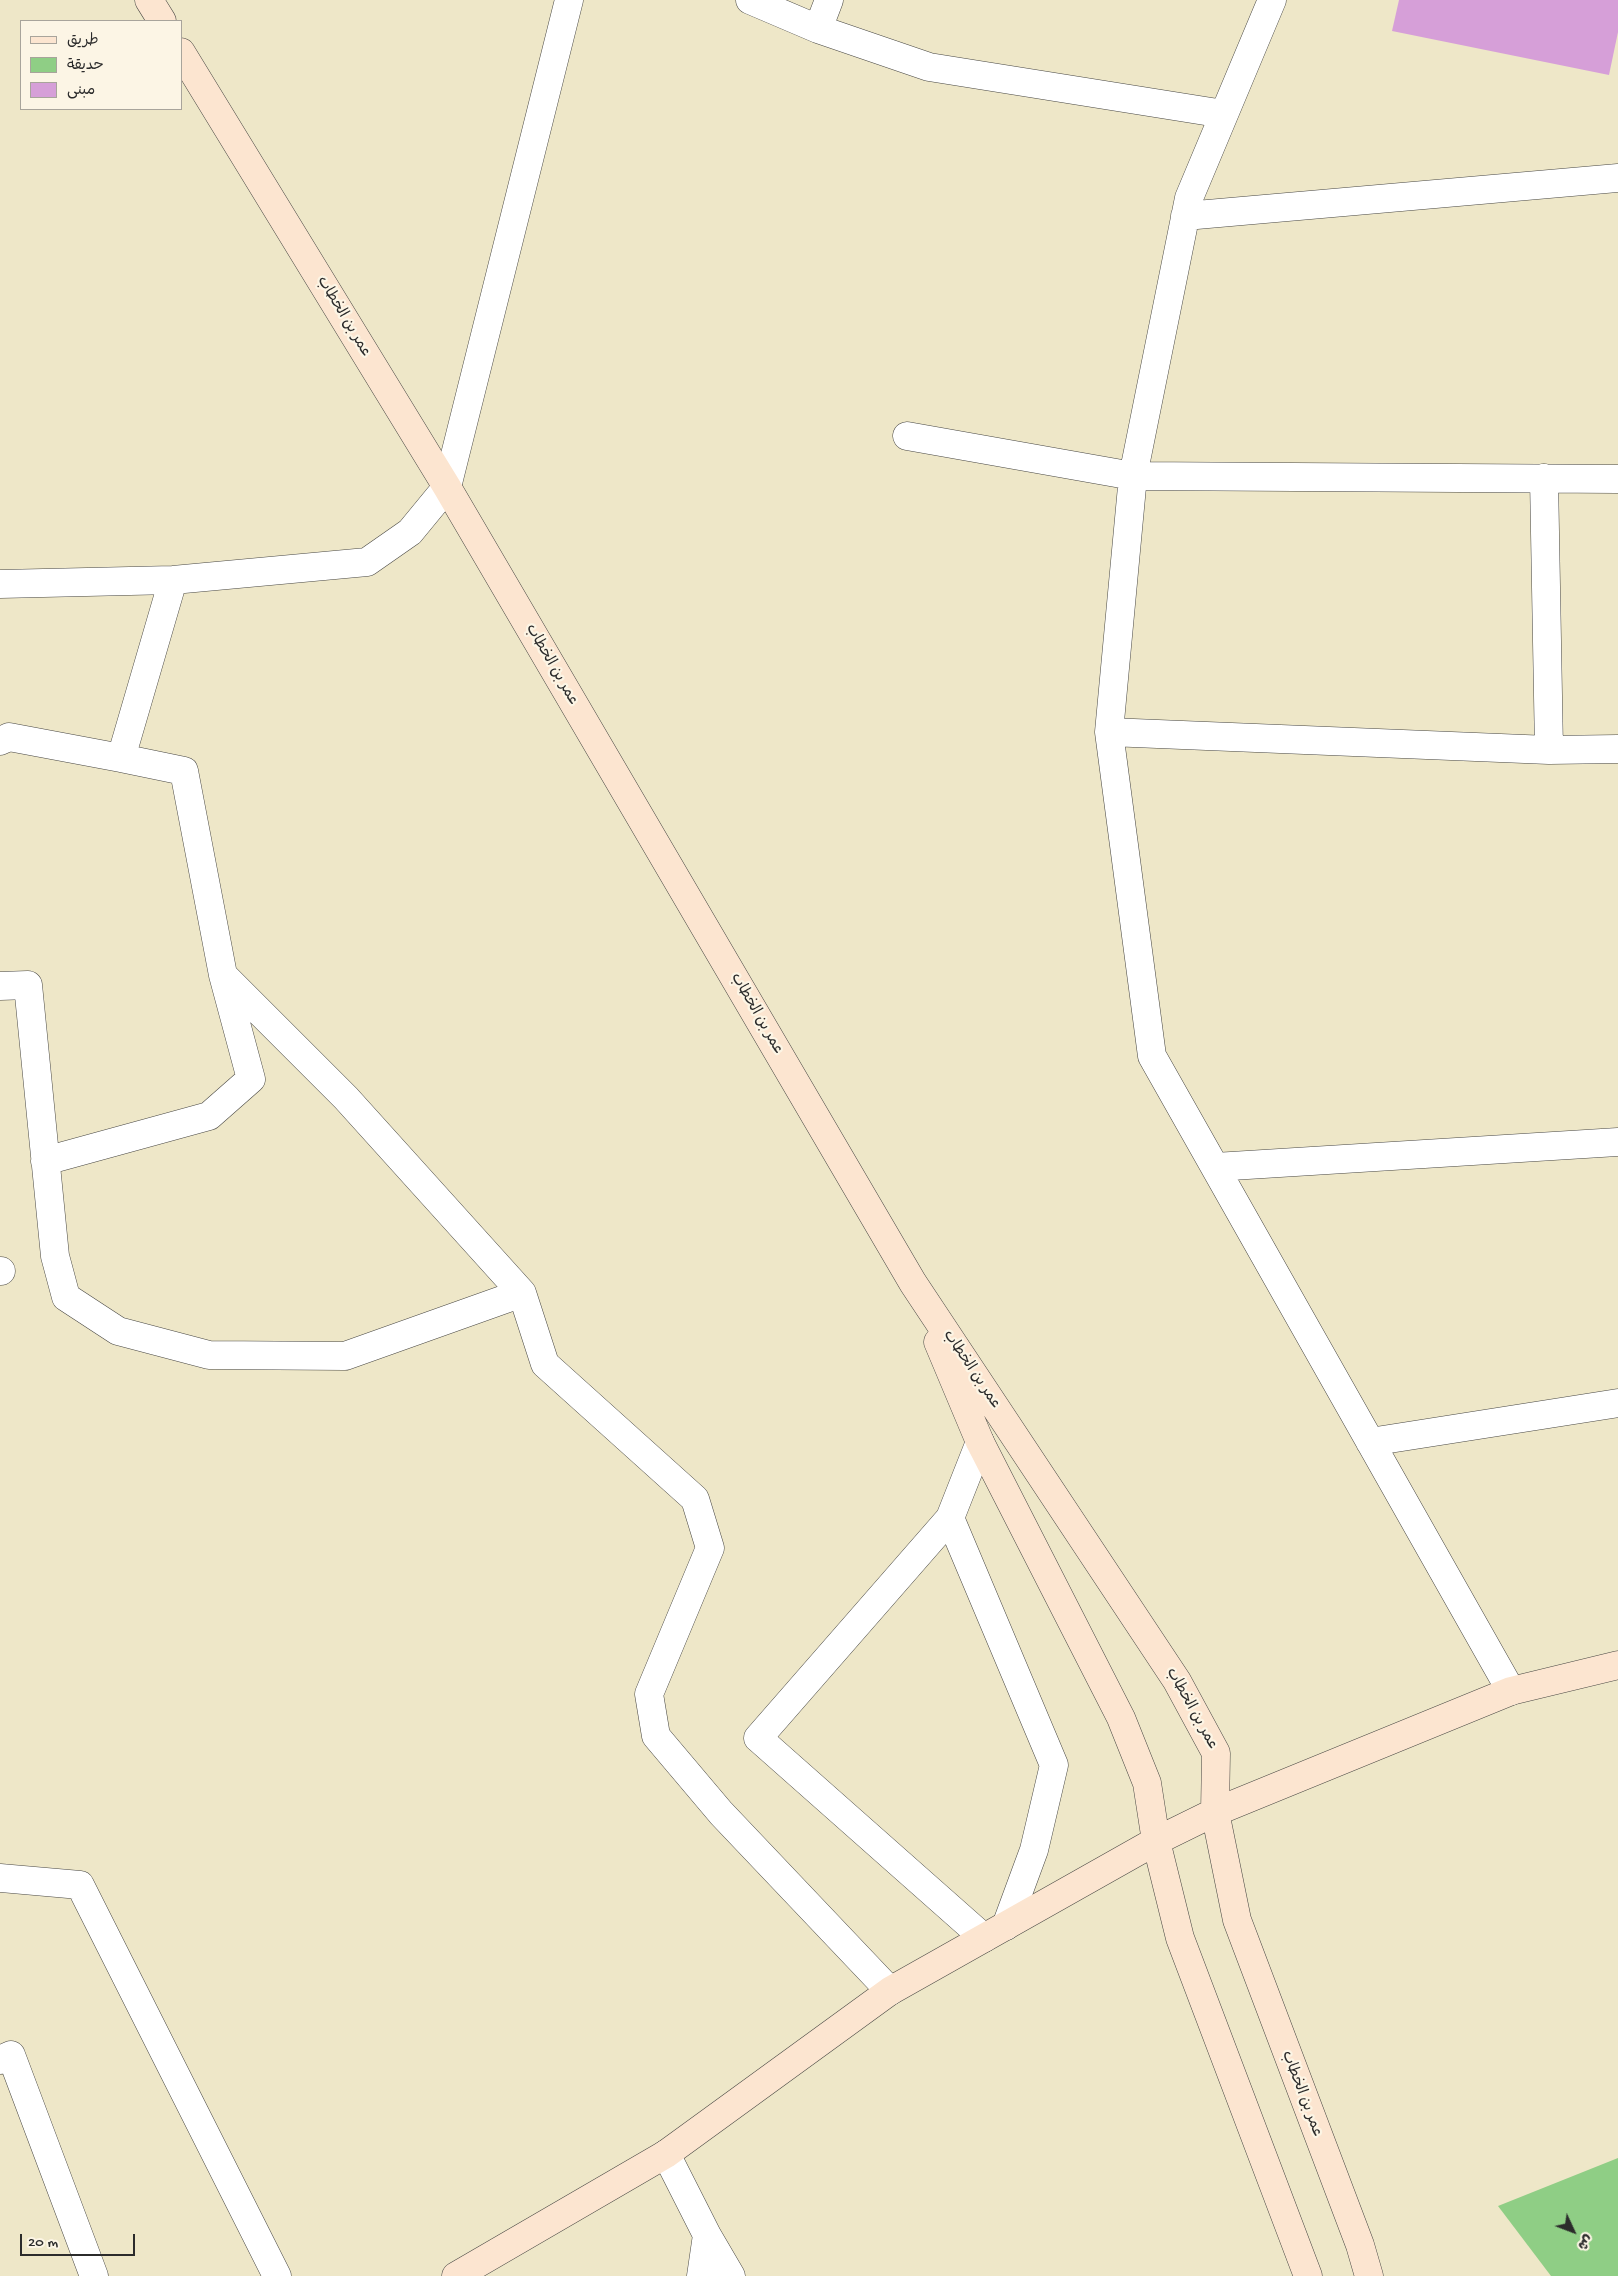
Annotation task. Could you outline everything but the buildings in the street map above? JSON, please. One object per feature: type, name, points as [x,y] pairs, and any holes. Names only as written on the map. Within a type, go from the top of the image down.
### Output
[{"type":"street","points":[[150,0],[161,20]]},
{"type":"street","points":[[0,584],[173,580],[366,562],[410,532],[447,487],[570,0]]},
{"type":"street","points":[[750,0],[818,29],[929,67],[1224,114]]},
{"type":"street","points":[[818,29],[829,0]]},
{"type":"street","points":[[1272,0],[1188,198],[1133,476],[1110,732],[1152,1056],[1511,1691]]},
{"type":"street","name":"عمر بن الخطاب","points":[[182,54],[447,487],[913,1283],[1177,1681],[1216,1753],[1215,1812],[1237,1920],[1280,2040],[1360,2245],[1369,2276]]},
{"type":"street","points":[[1185,216],[1618,178]]},
{"type":"street","points":[[907,436],[1133,476],[1618,478]]},
{"type":"street","points":[[1544,478],[1549,750]]},
{"type":"street","points":[[121,758],[173,580]]},
{"type":"street","points":[[1110,732],[1549,750],[1618,749]]},
{"type":"street","points":[[0,740],[9,737],[184,771],[223,975],[251,1079],[209,1116],[46,1161]]},
{"type":"street","points":[[223,975],[346,1098],[522,1293],[546,1364],[695,1499],[710,1548],[649,1694],[656,1736],[721,1813],[890,1991]]},
{"type":"street","points":[[0,986],[28,985],[55,1256],[66,1297],[118,1331],[209,1355],[345,1356],[522,1293]]},
{"type":"street","points":[[1215,1167],[1618,1142]]},
{"type":"street","name":"عمر بن الخطاب","points":[[913,1283],[980,1442],[1121,1718],[1147,1783],[1156,1841],[1180,1938],[1308,2276]]},
{"type":"street","points":[[1370,1442],[1618,1403]]},
{"type":"street","points":[[980,1442],[950,1518],[758,1738],[995,1932]]},
{"type":"street","points":[[950,1518],[1054,1765],[1034,1850],[995,1932]]},
{"type":"street","points":[[456,2276],[666,2154],[890,1991],[1156,1841],[1215,1812],[1511,1691],[1618,1665]]},
{"type":"street","points":[[0,1878],[80,1885],[277,2276]]},
{"type":"street","points":[[0,2060],[11,2055],[94,2276]]},
{"type":"street","points":[[666,2154],[707,2235],[731,2276]]},
{"type":"street","points":[[701,2276],[707,2235]]},
{"type":"green space","points":[[1618,2158],[1618,2276],[1551,2276],[1498,2206]]}]
